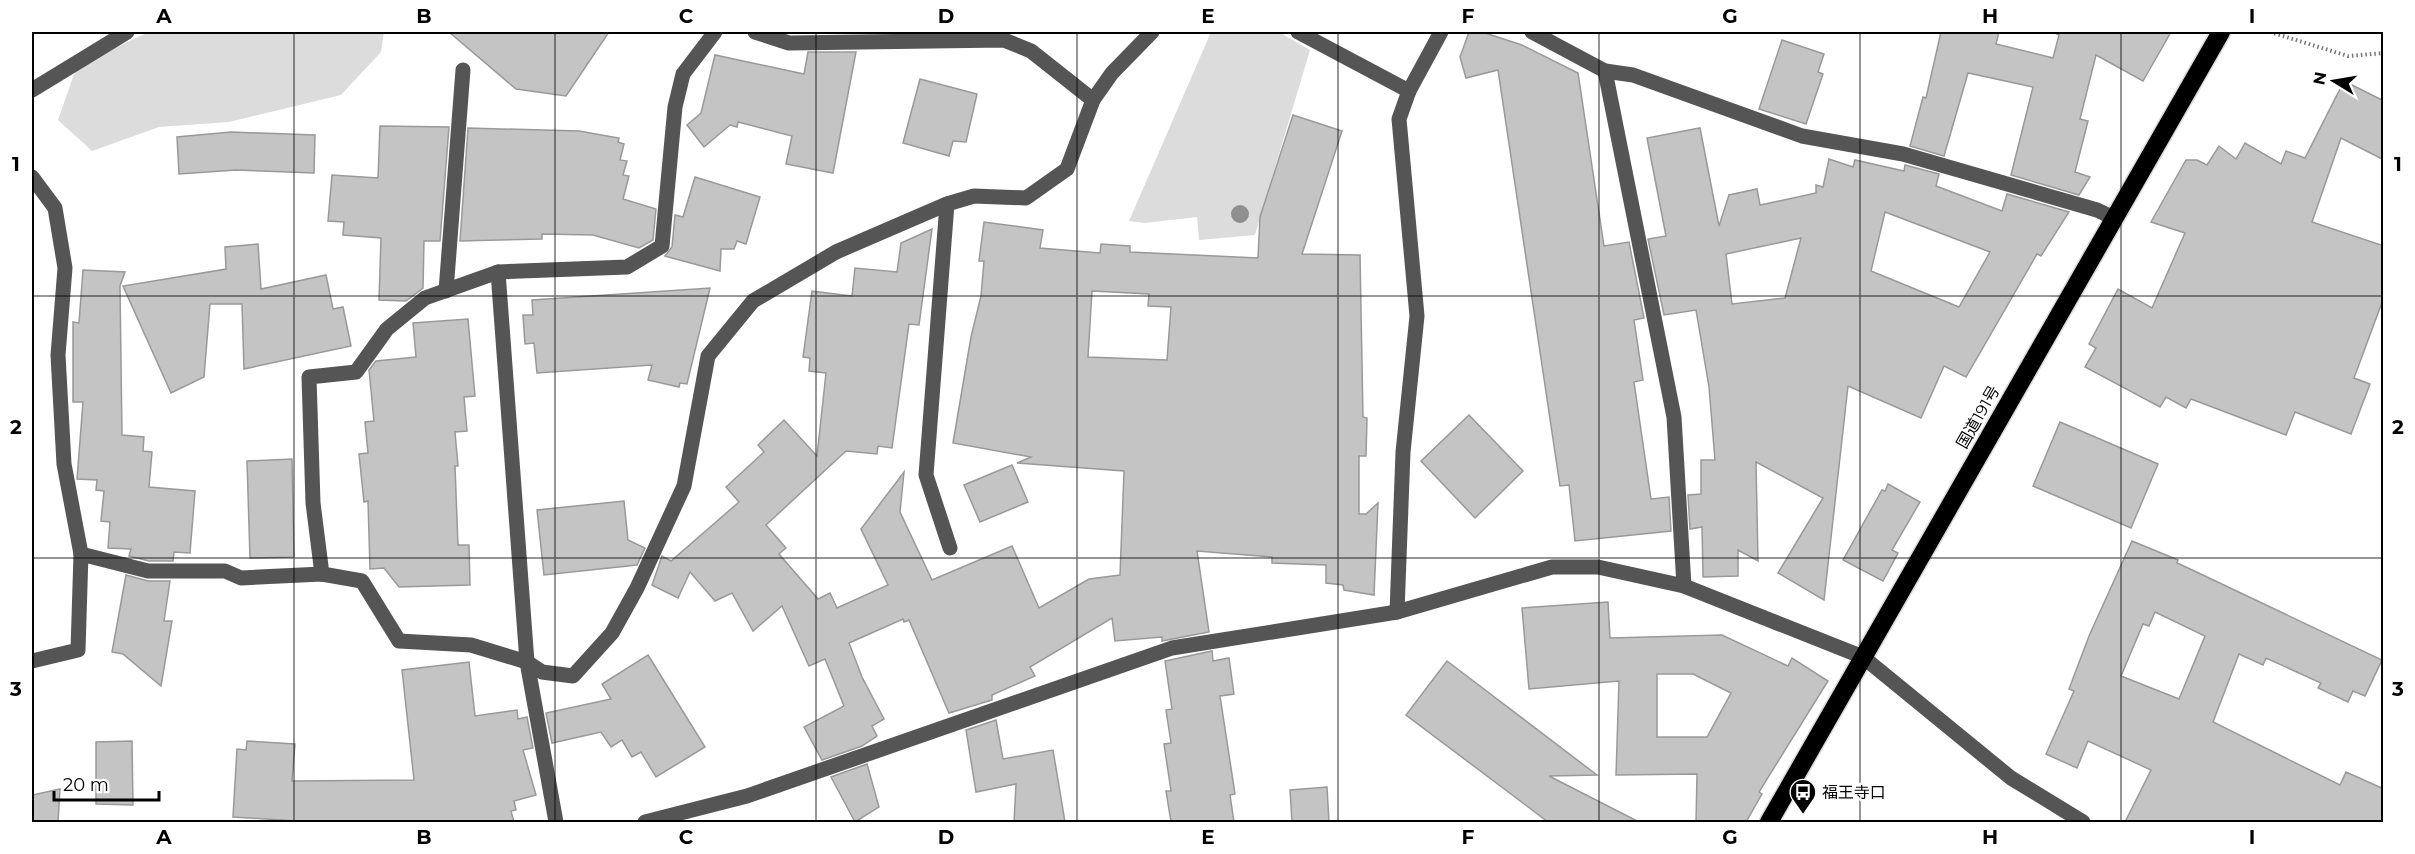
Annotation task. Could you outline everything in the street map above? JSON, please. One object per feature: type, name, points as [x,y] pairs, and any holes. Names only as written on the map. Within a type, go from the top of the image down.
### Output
[{"type":"highway","name":"国道191号","points":[[1769,822],[2221,32]]},
{"type":"street","points":[[32,90],[127,32]]},
{"type":"street","points":[[322,574],[313,503],[309,377],[356,372],[387,329],[425,298],[498,272],[627,267],[662,246],[675,107],[683,74],[715,32]]},
{"type":"street","points":[[755,32],[789,43],[1004,39],[1031,51],[1093,100]]},
{"type":"street","points":[[81,554],[148,571],[225,571],[241,578],[322,574],[362,581],[399,641],[471,645],[527,662],[542,672],[573,676],[612,633],[638,588],[684,486],[708,356],[753,301],[836,252],[947,204],[974,196],[1026,198],[1067,169],[1093,100],[1112,73],[1152,32]]},
{"type":"street","points":[[1298,32],[1409,92]]},
{"type":"street","points":[[1397,612],[1403,452],[1417,316],[1399,119],[1409,92],[1441,32]]},
{"type":"street","points":[[1532,32],[1605,71],[1633,75],[1802,136],[1903,154],[2097,210],[2114,218]]},
{"type":"street","points":[[446,291],[463,70]]},
{"type":"street","points":[[1605,71],[1674,417],[1684,586]]},
{"type":"street","points":[[32,177],[55,208],[65,268],[58,356],[64,464],[81,554],[78,650],[32,661]]},
{"type":"street","points":[[947,204],[927,475],[950,548]]},
{"type":"street","points":[[498,272],[527,662],[556,822]]},
{"type":"street","points":[[645,822],[747,796],[1172,648],[1397,612],[1552,567],[1598,567],[1684,586],[1863,657],[2011,778],[2083,822]]},
{"type":"path","points":[[2270,32],[2348,56],[2384,53]]},
{"type":"shaded area","points":[[149,32],[384,32],[381,52],[341,95],[229,122],[159,127],[92,151],[58,120],[74,74],[89,60]]},
{"type":"shaded area","points":[[1211,32],[1279,32],[1310,50],[1255,235],[1199,240],[1197,217],[1145,223],[1129,221]]},
{"type":"building","points":[[449,32],[609,32],[566,96],[516,89]]},
{"type":"building","points":[[1469,32],[1482,32],[1522,45],[1578,73],[1604,246],[1629,242],[1644,318],[1634,320],[1643,380],[1634,382],[1651,499],[1669,497],[1671,531],[1575,541],[1569,485],[1560,486],[1498,70],[1466,78],[1460,57]]},
{"type":"building","points":[[1941,32],[1999,32],[1996,44],[2053,58],[2059,35],[2053,32],[2171,32],[2143,81],[2096,55],[2080,119],[2088,121],[2075,172],[2090,177],[2079,195],[2011,175],[2033,87],[1968,73],[1944,156],[1910,146],[1923,97],[1926,98]]},
{"type":"building","points":[[1782,40],[1824,54],[1818,72],[1823,74],[1806,124],[1759,109]]},
{"type":"building","points":[[808,52],[856,52],[833,173],[786,164],[792,136],[738,122],[737,127],[730,125],[704,147],[687,125],[701,113],[715,55],[804,74]]},
{"type":"building","points":[[920,79],[977,94],[966,142],[953,141],[949,156],[903,143]]},
{"type":"building","points":[[2344,81],[2384,101],[2384,160],[2341,138],[2312,222],[2384,246],[2384,297],[2354,378],[2370,384],[2351,434],[2295,412],[2286,435],[2191,399],[2186,408],[2166,397],[2160,407],[2085,367],[2096,348],[2089,344],[2118,289],[2152,308],[2185,233],[2151,222],[2186,160],[2197,160],[2207,165],[2219,146],[2236,159],[2245,143],[2281,164],[2286,151],[2305,158]]},
{"type":"building","points":[[1293,115],[1342,131],[1302,254],[1360,255],[1363,417],[1367,418],[1366,456],[1359,456],[1359,514],[1366,514],[1378,503],[1374,595],[1344,590],[1343,585],[1326,583],[1326,565],[1272,563],[1272,557],[1197,551],[1209,632],[1162,641],[1162,637],[1115,641],[1112,618],[1030,667],[1035,676],[992,695],[992,700],[949,713],[909,620],[904,622],[903,619],[849,643],[862,677],[884,719],[872,726],[877,736],[862,746],[822,760],[804,727],[844,706],[825,659],[809,666],[782,606],[753,631],[732,593],[715,601],[690,572],[678,598],[652,585],[662,556],[671,561],[739,502],[726,487],[764,452],[758,445],[784,420],[817,456],[826,373],[809,371],[810,358],[803,357],[812,291],[852,296],[855,268],[897,272],[901,243],[932,229],[919,325],[909,324],[892,448],[878,446],[877,454],[846,451],[766,525],[786,548],[779,554],[818,599],[830,593],[837,608],[888,585],[861,529],[904,472],[900,512],[932,580],[1012,546],[1039,608],[1089,579],[1120,575],[1124,471],[1017,463],[1031,457],[953,443],[971,337],[981,296],[984,261],[979,261],[984,222],[1043,230],[1040,248],[1100,253],[1101,244],[1130,246],[1130,252],[1258,258],[1260,217]],"holes":[[[1092,291],[1149,294],[1148,306],[1171,307],[1167,360],[1088,357]]]},
{"type":"building","points":[[380,126],[449,127],[440,241],[424,241],[423,288],[406,301],[379,300],[381,238],[343,235],[344,222],[328,221],[332,175],[378,178]]},
{"type":"building","points":[[468,128],[579,131],[619,138],[618,142],[624,144],[620,160],[627,161],[623,175],[629,176],[623,199],[656,209],[653,240],[639,248],[593,235],[542,234],[542,239],[460,241]]},
{"type":"building","points":[[1700,128],[1719,226],[1729,195],[1757,189],[1760,205],[1816,193],[1816,185],[1823,187],[1829,159],[1853,167],[1855,160],[1904,171],[1905,165],[1939,174],[1936,186],[2002,211],[2007,194],[2069,212],[2041,256],[2037,254],[1966,377],[1944,366],[1921,418],[1848,386],[1824,600],[1778,573],[1823,498],[1756,462],[1758,561],[1738,550],[1738,576],[1703,577],[1702,527],[1690,529],[1688,495],[1701,494],[1701,460],[1715,460],[1709,387],[1696,310],[1664,315],[1648,239],[1666,236],[1647,138]],"holes":[[[1885,212],[1990,252],[1959,307],[1871,271]],[[1801,238],[1785,298],[1732,304],[1726,254]]]},
{"type":"building","points":[[231,132],[315,135],[314,173],[236,170],[179,174],[177,137]]},
{"type":"building","points":[[695,177],[760,197],[746,244],[737,241],[734,249],[721,249],[720,271],[665,256],[672,247],[675,215],[683,217]]},
{"type":"building","points":[[258,244],[261,289],[326,275],[333,309],[343,307],[351,346],[244,369],[242,304],[210,304],[204,377],[171,393],[123,286],[226,269],[225,247]]},
{"type":"building","points":[[83,270],[125,272],[120,286],[122,435],[144,437],[143,451],[152,452],[149,487],[195,491],[190,553],[174,552],[173,561],[149,561],[129,556],[131,549],[108,548],[110,522],[101,521],[104,491],[96,490],[97,480],[77,479],[83,402],[73,402],[73,322],[79,323]]},
{"type":"building","points":[[710,288],[687,384],[680,383],[679,387],[648,380],[652,365],[537,373],[534,343],[525,344],[523,315],[533,315],[532,300]]},
{"type":"building","points":[[468,319],[475,396],[464,397],[467,431],[455,432],[458,466],[455,466],[458,545],[469,545],[470,585],[399,587],[384,568],[370,569],[368,501],[364,502],[359,454],[368,453],[365,422],[374,421],[369,370],[376,361],[416,357],[413,323]]},
{"type":"building","points":[[1469,415],[1523,471],[1475,518],[1421,461]]},
{"type":"building","points":[[2060,422],[2158,464],[2131,528],[2033,486]]},
{"type":"building","points":[[292,459],[294,557],[250,558],[247,461]]},
{"type":"building","points":[[1012,465],[1028,502],[980,522],[964,485]]},
{"type":"building","points":[[1888,484],[1920,502],[1892,550],[1898,553],[1883,581],[1843,560],[1882,490],[1885,491]]},
{"type":"building","points":[[624,501],[628,540],[645,548],[637,565],[544,575],[537,510]]},
{"type":"building","points":[[2132,541],[2178,560],[2177,563],[2382,660],[2365,696],[2353,691],[2348,702],[2318,688],[2321,683],[2266,658],[2263,665],[2239,654],[2213,722],[2340,785],[2346,772],[2384,789],[2384,822],[2125,822],[2151,770],[2088,741],[2077,768],[2046,754],[2074,691],[2069,689],[2089,636]],"holes":[[[2155,612],[2205,636],[2179,699],[2121,676],[2143,624],[2149,626]]]},
{"type":"building","points":[[126,575],[148,581],[170,581],[164,621],[172,621],[161,686],[123,654],[112,652]]},
{"type":"building","points":[[1608,602],[1610,638],[1722,635],[1788,666],[1792,658],[1828,681],[1759,792],[1762,794],[1746,822],[1696,822],[1697,774],[1616,775],[1619,681],[1529,689],[1522,608]],"holes":[[[1657,674],[1693,674],[1731,693],[1707,737],[1657,737]]]},
{"type":"building","points":[[1212,651],[1213,661],[1229,658],[1234,694],[1220,696],[1235,794],[1230,795],[1234,822],[1171,822],[1166,791],[1171,791],[1164,744],[1171,743],[1166,710],[1172,709],[1165,661]]},
{"type":"building","points":[[648,655],[705,747],[656,777],[641,752],[632,757],[622,740],[611,747],[601,732],[552,743],[546,713],[611,699],[602,684]]},
{"type":"building","points":[[1447,661],[1597,775],[1549,776],[1639,822],[1548,822],[1406,715]]},
{"type":"building","points":[[469,662],[475,716],[517,710],[518,719],[527,717],[533,748],[523,750],[536,795],[514,801],[516,810],[511,811],[514,822],[312,822],[233,817],[237,749],[246,750],[247,741],[295,744],[292,781],[414,780],[402,670]]},
{"type":"building","points":[[996,720],[1003,759],[1053,750],[1065,822],[1014,822],[1016,784],[976,792],[966,730]]},
{"type":"building","points":[[132,741],[133,805],[96,804],[96,742]]},
{"type":"building","points":[[867,764],[879,807],[855,822],[831,777]]},
{"type":"building","points":[[1327,787],[1329,822],[1292,822],[1290,790]]},
{"type":"building","points":[[60,789],[58,822],[32,822],[32,795]]},
{"type":"place","name":"福王寺口","points":[[1803,815]]}]
